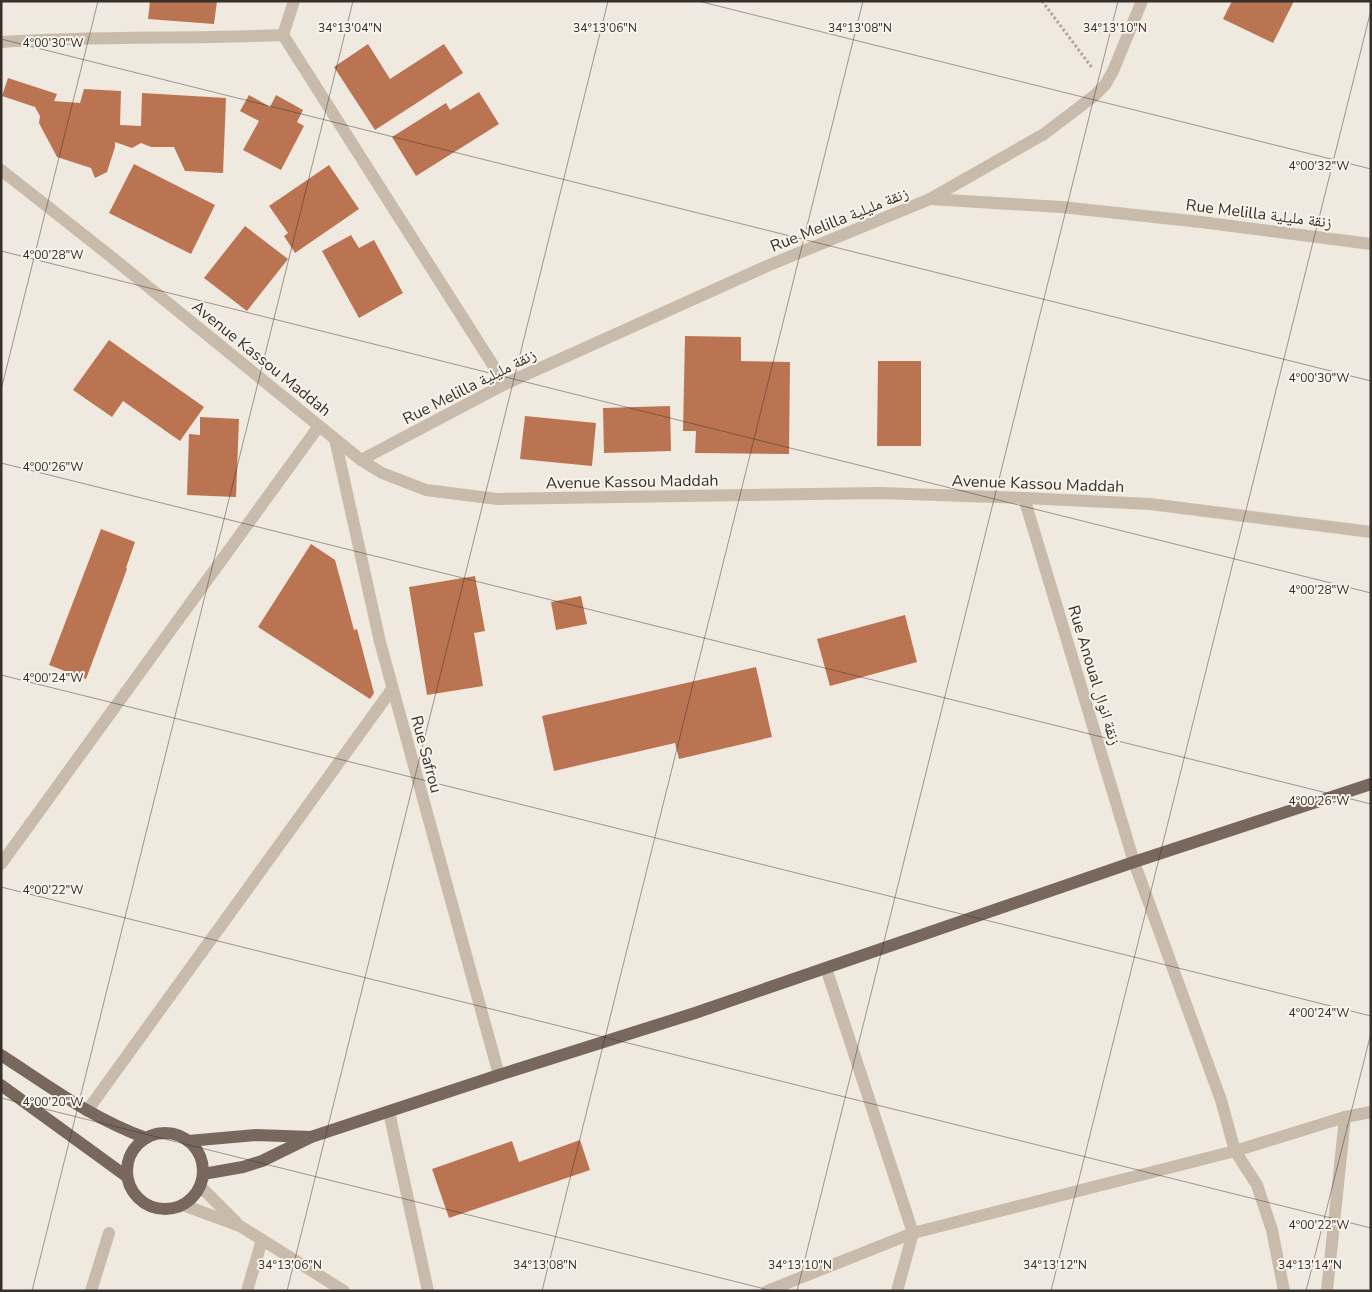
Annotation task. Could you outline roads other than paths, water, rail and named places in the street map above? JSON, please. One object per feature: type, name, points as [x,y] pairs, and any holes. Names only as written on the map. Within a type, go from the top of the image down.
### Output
[{"type":"main road","points":[[201,1180],[262,1161],[311,1137],[695,1013],[1134,862],[1371,784]]},
{"type":"main road","points":[[1,1055],[87,1111],[111,1124],[146,1138]]},
{"type":"main road","points":[[1,1085],[126,1176]]},
{"type":"main road","points":[[156,1134],[178,1135],[188,1141],[199,1156],[202,1162],[201,1180],[193,1197],[184,1205],[163,1210],[152,1208],[135,1196],[129,1186],[126,1176],[128,1161],[134,1148],[146,1138],[156,1134]]},
{"type":"main road","points":[[188,1141],[256,1135],[311,1137]]},
{"type":"street","points":[[283,35],[294,1]]},
{"type":"street","points":[[930,199],[1044,134],[1094,96],[1105,85],[1113,71],[1142,1]]},
{"type":"street","points":[[1,42],[66,38],[210,38],[283,35]]},
{"type":"street","points":[[283,35],[505,384]]},
{"type":"street","name":"Avenue Kassou Maddah","points":[[1,170],[109,255],[361,460],[382,473],[426,490],[497,499],[879,493],[1024,498],[1150,504],[1371,532]]},
{"type":"street","name":"Rue Melilla زنقة مليلية","points":[[361,460],[505,384],[767,266],[930,199],[1061,207],[1202,222],[1371,244]]},
{"type":"street","points":[[1,864],[319,426]]},
{"type":"street","name":"Rue Safrou","points":[[335,439],[362,570],[392,689],[499,1075]]},
{"type":"street","name":"Rue Anoual زنقة انوال","points":[[1024,498],[1134,862],[1221,1100],[1235,1151],[1257,1184],[1272,1230],[1284,1291]]},
{"type":"street","points":[[87,1111],[392,689]]},
{"type":"street","points":[[826,968],[913,1233],[898,1291]]},
{"type":"street","points":[[389,1112],[428,1291]]},
{"type":"street","points":[[767,1291],[913,1233],[1235,1151],[1345,1117],[1371,1112]]},
{"type":"street","points":[[1327,1291],[1345,1117]]},
{"type":"street","points":[[201,1180],[240,1226]]},
{"type":"street","points":[[184,1205],[240,1226],[344,1291]]},
{"type":"street","points":[[91,1291],[108,1233]]},
{"type":"street","points":[[247,1291],[262,1240]]}]
